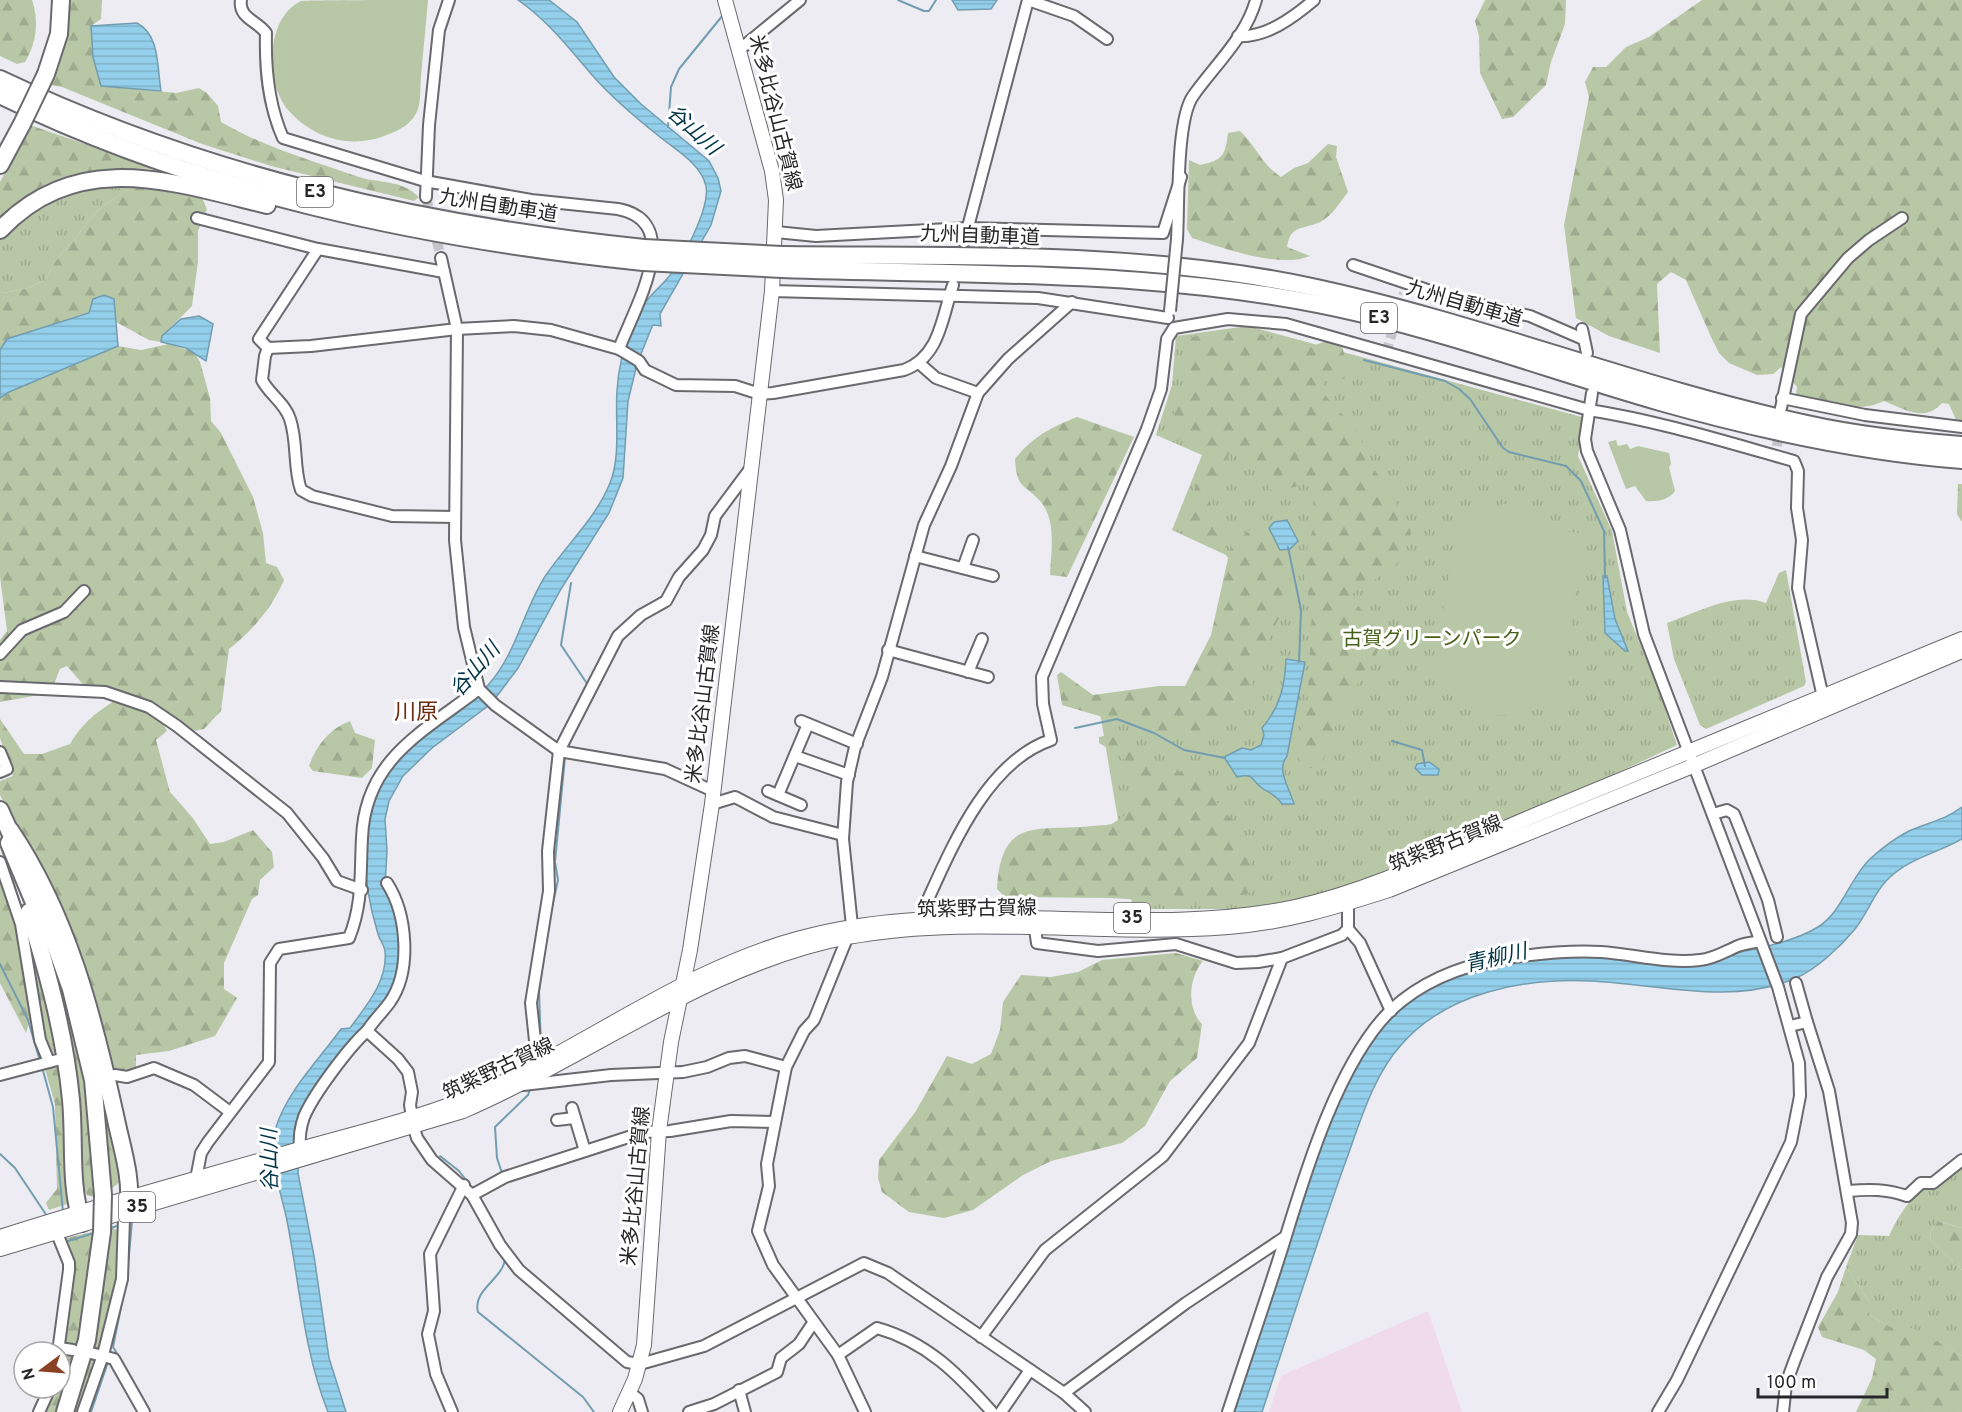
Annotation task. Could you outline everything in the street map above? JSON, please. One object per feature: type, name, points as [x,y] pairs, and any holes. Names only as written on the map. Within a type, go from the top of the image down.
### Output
[{"type":"highway","points":[[42,73],[52,18],[52,0]]},
{"type":"highway","points":[[0,165],[59,34],[61,0]]},
{"type":"highway","points":[[0,69],[53,94],[91,118]]},
{"type":"highway","name":"九州自動車道","points":[[0,79],[91,118],[220,165],[340,199],[468,225],[644,255]]},
{"type":"highway","name":"九州自動車道","points":[[0,94],[93,135],[213,178],[343,215],[412,230],[549,252],[1122,277],[1214,286],[1357,312],[1452,337],[1733,421],[1811,440],[1962,460]]},
{"type":"highway","points":[[0,146],[18,122]]},
{"type":"highway","points":[[0,230],[30,204],[57,189],[93,179],[127,177],[174,182],[318,217],[412,230]]},
{"type":"highway","name":"九州自動車道","points":[[782,262],[1002,258],[1104,262],[1203,270],[1263,279],[1388,305],[1478,329],[1658,386],[1809,424],[1962,446]]},
{"type":"highway","points":[[0,810],[60,1030],[71,1100],[74,1191],[80,1218]]},
{"type":"highway","points":[[7,832],[44,913],[71,988],[93,1080],[101,1196],[100,1233],[87,1340],[65,1412]]},
{"type":"highway","points":[[7,832],[30,860],[47,893],[86,996],[113,1107],[129,1203]]},
{"type":"highway","points":[[60,1412],[81,1343],[100,1233]]},
{"type":"main road","name":"米多比谷山古賀線","points":[[620,1412],[640,1364],[647,1324],[659,1131],[671,1042],[690,950],[712,798],[772,291],[776,200],[772,171],[727,7]]},
{"type":"main road","name":"筑紫野古賀線","points":[[412,1123],[489,1088],[717,968],[794,939],[850,932],[926,918],[1169,919],[1222,916],[1294,907],[1386,879],[1962,639]]},
{"type":"main road","name":"筑紫野古賀線","points":[[0,1237],[80,1218],[299,1154],[463,1111],[521,1085],[710,983],[850,932],[925,929],[1227,927],[1292,918],[1348,904],[1389,890],[1695,765],[1962,651]]},
{"type":"main road","points":[[690,950],[700,963],[717,968]]},
{"type":"main road","points":[[647,1016],[660,1019],[665,1024],[671,1042]]},
{"type":"main road","name":"筑紫野古賀線","points":[[129,1203],[196,1179],[274,1163]]},
{"type":"main road","name":"筑紫野古賀線","points":[[0,1249],[56,1231],[80,1218]]},
{"type":"street","points":[[241,0],[240,6],[245,16],[266,33],[268,86],[275,121],[283,138],[425,181],[531,200],[618,209],[631,212],[645,220],[652,241],[650,275],[620,350]]},
{"type":"street","points":[[426,197],[425,181],[439,30],[448,0]]},
{"type":"street","points":[[739,50],[800,0]]},
{"type":"street","points":[[964,242],[1028,0],[1074,16],[1107,39]]},
{"type":"street","points":[[926,918],[925,906],[966,819],[1007,769],[1035,746],[1051,740],[1043,704],[1042,677],[1147,429],[1161,390],[1177,239],[1182,128],[1192,98],[1248,21],[1257,0]]},
{"type":"street","points":[[1238,36],[1267,31],[1314,0]]},
{"type":"street","points":[[776,232],[816,236],[968,228],[1163,233],[1181,177]]},
{"type":"street","points":[[197,218],[318,249],[444,273]]},
{"type":"street","points":[[1902,218],[1869,240],[1848,258],[1801,314],[1782,403],[1962,427]]},
{"type":"street","points":[[318,249],[259,339],[268,348],[311,346],[457,328],[514,326],[551,330],[620,350],[639,361],[645,370],[676,385],[735,386],[760,394],[904,370],[920,364],[936,340],[953,285]]},
{"type":"street","points":[[441,258],[457,328],[454,518],[460,598],[470,658],[479,689],[495,705],[559,751],[665,769],[712,798],[735,797],[773,817],[843,835]]},
{"type":"street","points":[[1353,265],[1405,288],[1530,316],[1583,334],[1587,353]]},
{"type":"street","points":[[772,291],[1072,302],[1113,312],[1170,319],[1228,319],[1286,324],[1589,410],[1775,451],[1797,465],[1797,508],[1802,540],[1798,588],[1823,697]]},
{"type":"street","points":[[865,1412],[838,1355],[773,1266],[758,1231],[769,1186],[767,1164],[786,1067],[804,1031],[814,1020],[850,932],[843,835],[849,775],[857,744],[882,677],[924,525],[951,466],[978,393],[1008,359],[1072,302]]},
{"type":"street","points":[[268,348],[262,380],[289,417],[295,438],[297,478],[301,490],[312,496],[392,516],[454,518]]},
{"type":"street","points":[[920,364],[936,378],[978,393]]},
{"type":"street","points":[[1592,393],[1587,451],[1614,513],[1644,634],[1776,981],[1799,1063],[1800,1096],[1791,1142],[1677,1380],[1658,1412]]},
{"type":"street","points":[[540,1062],[536,1050],[531,1003],[549,891],[548,852],[559,751],[618,636],[641,615],[666,601],[679,577],[703,550],[711,535],[715,516],[750,470]]},
{"type":"street","points":[[963,568],[973,540]]},
{"type":"street","points":[[915,555],[993,576]]},
{"type":"street","points":[[0,654],[22,630],[64,612],[84,591]]},
{"type":"street","points":[[968,672],[982,639]]},
{"type":"street","points":[[888,650],[988,677]]},
{"type":"street","points":[[0,687],[105,692],[149,707],[287,813],[323,858],[337,881],[362,890]]},
{"type":"street","points":[[196,1179],[201,1153],[269,1062],[270,963],[273,954],[279,949],[350,938],[362,890],[365,807],[384,768],[424,729],[479,689]]},
{"type":"street","points":[[801,805],[773,793],[795,756],[805,722],[857,744]]},
{"type":"street","points":[[0,752],[7,769],[0,772]]},
{"type":"street","points":[[795,756],[849,775]]},
{"type":"street","points":[[1713,814],[1727,810],[1734,814],[1768,900],[1777,937]]},
{"type":"street","points":[[0,862],[21,924],[40,1040],[53,1061],[0,1075]]},
{"type":"street","points":[[299,1154],[299,1137],[305,1115],[343,1058],[367,1031],[377,1014],[389,1004],[402,969],[404,948],[400,918],[387,883]]},
{"type":"street","points":[[1348,904],[1348,929],[1360,943],[1391,1011]]},
{"type":"street","points":[[1035,928],[1037,943],[1098,951],[1176,944],[1236,963],[1258,963],[1282,958],[1336,939],[1348,929]]},
{"type":"street","points":[[1228,1412],[1286,1237],[1292,1212],[1344,1081],[1375,1029],[1391,1011],[1424,986],[1448,974],[1500,959],[1546,953],[1599,952],[1692,961],[1703,960],[1739,945],[1761,944]]},
{"type":"street","points":[[981,1337],[1045,1250],[1163,1156],[1249,1043],[1282,958]]},
{"type":"street","points":[[1782,1412],[1786,1384],[1794,1362],[1827,1277],[1851,1234],[1848,1191],[1833,1124],[1829,1091],[1796,983]]},
{"type":"street","points":[[1790,1026],[1807,1022]]},
{"type":"street","points":[[367,1031],[398,1059],[408,1072],[412,1092],[412,1123],[432,1160],[464,1185],[472,1195],[500,1245],[519,1270],[627,1362],[640,1364],[704,1346],[860,1264],[872,1264],[1064,1393],[1085,1412]]},
{"type":"street","points":[[521,1085],[699,1069],[729,1058],[744,1056],[786,1067]]},
{"type":"street","points":[[115,1075],[127,1077],[154,1068],[194,1085],[231,1112]]},
{"type":"street","points":[[557,1120],[573,1113],[585,1151]]},
{"type":"street","points":[[472,1195],[505,1177],[644,1132],[731,1120],[775,1122]]},
{"type":"street","points":[[1848,1191],[1871,1188],[1891,1190],[1907,1196],[1921,1183],[1933,1183],[1962,1160]]},
{"type":"street","points":[[452,1412],[436,1374],[428,1334],[434,1311],[430,1254],[464,1185]]},
{"type":"street","points":[[83,1412],[103,1355],[122,1279],[124,1219],[129,1203]]},
{"type":"street","points":[[56,1231],[69,1263],[59,1340]]},
{"type":"street","points":[[1064,1393],[1185,1303],[1286,1237]]},
{"type":"street","points":[[689,1412],[714,1404],[777,1372],[781,1358],[799,1344],[813,1323]]},
{"type":"street","points":[[838,1355],[877,1328],[886,1330],[928,1350],[945,1362],[992,1412]]},
{"type":"street","points":[[91,1353],[114,1359],[144,1412]]},
{"type":"street","points":[[1001,1412],[1030,1370]]},
{"type":"street","points":[[739,1390],[745,1412]]},
{"type":"street","points":[[629,1392],[638,1399],[642,1412]]},
{"type":"shaded area","points":[[1428,1311],[1462,1412],[1269,1412],[1281,1376]]},
{"type":"green space","points":[[0,0],[32,0],[36,15],[36,31],[25,62],[17,64],[0,56]]},
{"type":"green space","points":[[66,0],[102,0],[101,19],[91,26],[101,86],[176,93],[199,88],[207,93],[218,106],[221,122],[237,131],[271,146],[359,177],[405,187],[419,197],[414,201],[271,166],[202,144],[62,87],[51,85],[55,62],[68,38]]},
{"type":"green space","points":[[428,0],[420,102],[415,115],[404,127],[371,140],[345,141],[309,128],[289,111],[276,85],[272,52],[275,36],[289,10],[301,1]]},
{"type":"green space","points":[[1485,0],[1566,0],[1565,24],[1551,62],[1546,85],[1513,117],[1502,119],[1480,73],[1479,36],[1475,21]]},
{"type":"green space","points":[[1702,0],[1962,0],[1962,422],[1956,420],[1949,404],[1942,403],[1929,412],[1921,413],[1884,401],[1874,405],[1853,407],[1800,398],[1796,395],[1797,387],[1781,367],[1773,374],[1757,375],[1729,363],[1719,353],[1686,280],[1671,272],[1657,284],[1660,353],[1609,336],[1576,318],[1564,225],[1589,97],[1585,82],[1593,67],[1606,67],[1626,47],[1649,37]]},
{"type":"green space","points":[[30,125],[157,169],[91,171],[55,180],[19,201],[0,217],[0,182]]},
{"type":"green space","points":[[1240,131],[1269,167],[1281,177],[1294,168],[1308,163],[1328,144],[1337,146],[1336,157],[1348,192],[1326,218],[1292,233],[1287,247],[1310,256],[1298,259],[1268,259],[1235,252],[1192,238],[1187,229],[1189,160],[1200,165],[1218,159],[1226,147],[1228,133]]},
{"type":"green space","points":[[137,183],[98,210],[55,262],[45,280],[28,288],[4,293],[0,291],[0,237],[45,202],[75,190]]},
{"type":"green space","points":[[137,183],[175,189],[202,198],[207,209],[198,231],[198,262],[192,306],[162,336],[161,342],[149,340],[116,322],[114,299],[89,313],[7,339],[0,350],[0,291],[4,293],[28,288],[45,280],[55,262],[98,210]]},
{"type":"green space","name":"古賀グリーンパーク","points":[[1248,326],[1585,418],[1578,456],[1612,531],[1627,612],[1658,688],[1677,745],[1527,815],[1373,880],[1263,909],[1133,909],[1098,701],[1190,696],[1243,581],[1226,555],[1172,530],[1202,455],[1156,435],[1172,385],[1176,336]]},
{"type":"green space","points":[[1236,328],[1258,333],[1300,351],[1326,341],[1342,346],[1349,372],[1344,379],[1323,381],[1324,394],[1357,431],[1371,464],[1408,522],[1411,533],[1399,561],[1390,570],[1350,595],[1374,626],[1379,645],[1366,673],[1339,704],[1335,726],[1321,768],[1299,768],[1297,752],[1307,708],[1312,613],[1302,565],[1314,526],[1313,481],[1274,493],[1250,464],[1230,453],[1206,493],[1218,525],[1227,531],[1226,548],[1183,527],[1208,448],[1181,440],[1169,424],[1178,404],[1187,372],[1184,339]]},
{"type":"green space","points":[[169,344],[194,352],[200,362],[210,398],[211,421],[221,433],[253,497],[263,533],[266,563],[277,567],[284,580],[274,600],[261,618],[229,649],[221,711],[204,729],[193,731],[132,696],[88,690],[67,666],[60,669],[50,693],[0,702],[0,640],[7,631],[0,577],[0,398],[9,392],[118,346],[141,350]]},
{"type":"green space","points":[[1077,417],[1134,437],[1067,577],[1050,575],[1052,536],[1049,517],[1040,501],[1022,485],[1017,476],[1015,459],[1043,434]]},
{"type":"green space","points":[[1616,440],[1618,446],[1627,444],[1630,449],[1638,446],[1669,453],[1671,464],[1669,467],[1675,491],[1662,500],[1646,501],[1635,486],[1626,489],[1608,442]]},
{"type":"green space","points":[[1958,484],[1962,484],[1962,522],[1957,514]]},
{"type":"green space","points":[[1522,502],[1535,508],[1560,531],[1582,533],[1561,707],[1538,703],[1520,712],[1505,715],[1492,714],[1432,679],[1458,518],[1470,521],[1494,507]]},
{"type":"green space","points":[[1260,522],[1264,531],[1290,558],[1291,594],[1257,662],[1250,698],[1225,719],[1202,732],[1181,735],[1123,723],[1062,705],[1057,675],[1061,672],[1093,695],[1159,686],[1185,686],[1211,635],[1231,545]]},
{"type":"green space","points":[[1786,570],[1806,682],[1804,686],[1706,729],[1700,725],[1674,659],[1667,623],[1729,601],[1754,600],[1766,603],[1779,573]]},
{"type":"green space","points":[[119,698],[153,713],[163,724],[167,731],[156,740],[170,792],[192,817],[210,844],[224,842],[253,830],[272,852],[274,867],[260,880],[258,895],[252,899],[224,963],[224,989],[237,998],[215,1036],[169,1051],[136,1055],[136,1069],[115,1078],[20,835],[0,795],[0,781],[13,776],[0,738],[0,719],[24,754],[42,754],[70,744],[91,718]]},
{"type":"green space","points":[[1611,714],[1616,715],[1622,721],[1622,731],[1616,737],[1611,738],[1606,737],[1600,731],[1599,726],[1600,721],[1606,715]]},
{"type":"green space","points":[[350,721],[355,733],[375,740],[372,768],[362,778],[313,771],[309,766],[320,745],[330,733]]},
{"type":"green space","points":[[1113,734],[1153,761],[1205,782],[1221,809],[1235,822],[1250,858],[1250,893],[1207,904],[1111,898],[1005,897],[997,889],[1000,865],[1006,849],[1014,838],[1039,829],[1110,824],[1120,819],[1132,807],[1144,788],[1131,766],[1099,743],[1099,737]]},
{"type":"green space","points":[[0,836],[31,936],[61,1057],[45,1048],[29,939],[6,870]]},
{"type":"green space","points":[[0,871],[11,894],[32,1012],[26,1033],[0,983]]},
{"type":"green space","points":[[29,897],[55,970],[77,1044],[91,1120],[94,1197],[87,1195],[81,1183]]},
{"type":"green space","points":[[1176,953],[1203,961],[1195,975],[1191,992],[1193,1010],[1202,1024],[1197,1058],[1170,1081],[1145,1126],[1122,1143],[1051,1161],[1023,1175],[973,1210],[944,1218],[909,1212],[882,1192],[878,1178],[879,1160],[916,1111],[947,1056],[972,1064],[991,1054],[1000,1030],[1003,1002],[1021,975],[1051,977],[1078,972],[1102,960]]},
{"type":"green space","points":[[96,1052],[121,1181],[106,1193],[106,1181]]},
{"type":"green space","points":[[53,1065],[61,1066],[70,1196],[67,1204],[49,1210],[46,1203],[57,1189],[55,1104],[45,1069]]},
{"type":"green space","points":[[1962,1166],[1962,1228],[1938,1221],[1931,1230],[1930,1239],[1962,1270],[1962,1356],[1913,1329],[1893,1328],[1869,1315],[1869,1301],[1846,1267],[1858,1235],[1889,1236],[1910,1201],[1937,1180]]},
{"type":"green space","points":[[1938,1221],[1962,1228],[1962,1270],[1930,1239],[1931,1230]]},
{"type":"green space","points":[[109,1227],[120,1231],[121,1263],[100,1350],[87,1350]]},
{"type":"green space","points":[[92,1232],[89,1277],[76,1347],[72,1346],[72,1340],[64,1340],[73,1267],[62,1239]]},
{"type":"green space","points":[[1846,1267],[1869,1301],[1869,1315],[1893,1328],[1913,1328],[1962,1356],[1962,1412],[1856,1412],[1872,1378],[1876,1359],[1864,1350],[1822,1337],[1818,1327],[1838,1292]]},
{"type":"green space","points":[[86,1356],[95,1360],[97,1367],[80,1412],[68,1412]]},
{"type":"green space","points":[[48,1400],[60,1400],[56,1412],[43,1412]]},
{"type":"water","points":[[518,0],[549,0],[577,22],[614,77],[641,104],[709,161],[718,178],[721,191],[711,225],[660,314],[661,326],[653,325],[637,364],[628,401],[623,478],[609,513],[561,589],[518,668],[497,696],[488,706],[432,748],[403,776],[389,801],[385,819],[387,851],[385,886],[389,892],[400,936],[399,975],[386,1002],[381,1004],[301,1116],[298,1173],[314,1256],[329,1358],[346,1412],[328,1412],[308,1343],[288,1226],[276,1177],[273,1139],[281,1113],[296,1088],[341,1029],[350,1028],[363,1011],[375,993],[383,973],[385,951],[373,915],[366,873],[366,830],[370,809],[376,790],[397,758],[422,736],[477,696],[499,671],[514,644],[538,588],[604,496],[610,483],[615,461],[618,383],[629,333],[642,306],[672,273],[686,250],[699,222],[706,196],[703,178],[693,164],[616,100],[566,44]]},
{"type":"water","points":[[952,0],[997,0],[991,9],[958,10]]},
{"type":"water","points":[[137,23],[150,35],[154,43],[161,91],[101,86],[93,57],[91,26]]},
{"type":"water","points":[[104,295],[114,299],[118,346],[9,392],[0,398],[0,350],[7,339],[89,313],[93,299]]},
{"type":"water","points":[[199,316],[213,324],[206,361],[186,348],[161,342],[162,336],[181,319]]},
{"type":"water","points":[[1287,520],[1298,541],[1290,549],[1280,550],[1269,528],[1274,522]]},
{"type":"water","points":[[1603,576],[1607,576],[1615,619],[1628,651],[1625,651],[1605,633]]},
{"type":"water","points":[[1286,659],[1305,662],[1283,767],[1284,779],[1294,804],[1282,804],[1250,777],[1237,777],[1224,757],[1242,748],[1251,750],[1261,745],[1264,735],[1262,728],[1280,696]]},
{"type":"water","points":[[1429,762],[1439,769],[1438,775],[1422,775],[1415,768],[1417,764]]},
{"type":"water","points":[[1962,807],[1962,839],[1895,873],[1881,886],[1855,929],[1843,943],[1820,963],[1796,978],[1746,991],[1720,992],[1591,981],[1540,982],[1488,992],[1464,1001],[1441,1012],[1420,1027],[1391,1058],[1367,1102],[1262,1412],[1232,1412],[1332,1116],[1362,1056],[1379,1030],[1399,1008],[1419,993],[1441,981],[1490,965],[1516,960],[1568,956],[1651,961],[1690,959],[1737,953],[1802,935],[1826,921],[1840,904],[1863,867],[1883,848],[1909,831]]},
{"type":"waterway","points":[[898,0],[924,11],[929,11],[936,0]]},
{"type":"waterway","name":"谷山川","points":[[668,127],[671,87],[679,69],[723,15]]},
{"type":"waterway","points":[[1364,360],[1445,381],[1470,399],[1503,448],[1509,452],[1566,466],[1581,481],[1604,531],[1605,578]]},
{"type":"waterway","points":[[1288,547],[1301,610],[1299,662]]},
{"type":"waterway","points":[[571,583],[561,645],[588,685]]},
{"type":"waterway","points":[[1075,728],[1117,719],[1154,733],[1184,750],[1225,758]]},
{"type":"waterway","points":[[567,749],[577,727]]},
{"type":"waterway","points":[[1392,741],[1422,750],[1425,766]]},
{"type":"waterway","points":[[549,921],[558,880],[555,862],[565,757]]},
{"type":"waterway","points":[[541,1049],[539,991],[544,956]]},
{"type":"waterway","points":[[0,964],[28,1020],[40,1061]]},
{"type":"waterway","points":[[42,1067],[53,1107],[63,1212]]},
{"type":"waterway","points":[[502,1173],[497,1158],[495,1127],[528,1095],[530,1089]]},
{"type":"waterway","points":[[0,1154],[15,1168],[47,1216]]},
{"type":"waterway","points":[[440,1156],[459,1171],[474,1190]]},
{"type":"waterway","points":[[127,1277],[132,1221],[128,1223]]},
{"type":"waterway","points":[[108,1229],[120,1225]]},
{"type":"waterway","points":[[65,1242],[94,1233]]},
{"type":"waterway","points":[[505,1259],[499,1273],[479,1297],[478,1312],[583,1397],[594,1412]]},
{"type":"waterway","points":[[118,1355],[113,1347],[123,1297]]},
{"type":"waterway","points":[[91,1412],[108,1362]]},
{"type":"waterway","points":[[125,1368],[150,1412]]},
{"type":"tunnel","points":[[426,197],[441,258]]},
{"type":"tunnel","points":[[1386,353],[1404,293]]},
{"type":"tunnel","points":[[1777,446],[1779,426]]},
{"type":"district","name":"川原","points":[[416,713]]},
{"type":"water label","name":"青柳川","points":[[1496,959]]}]
